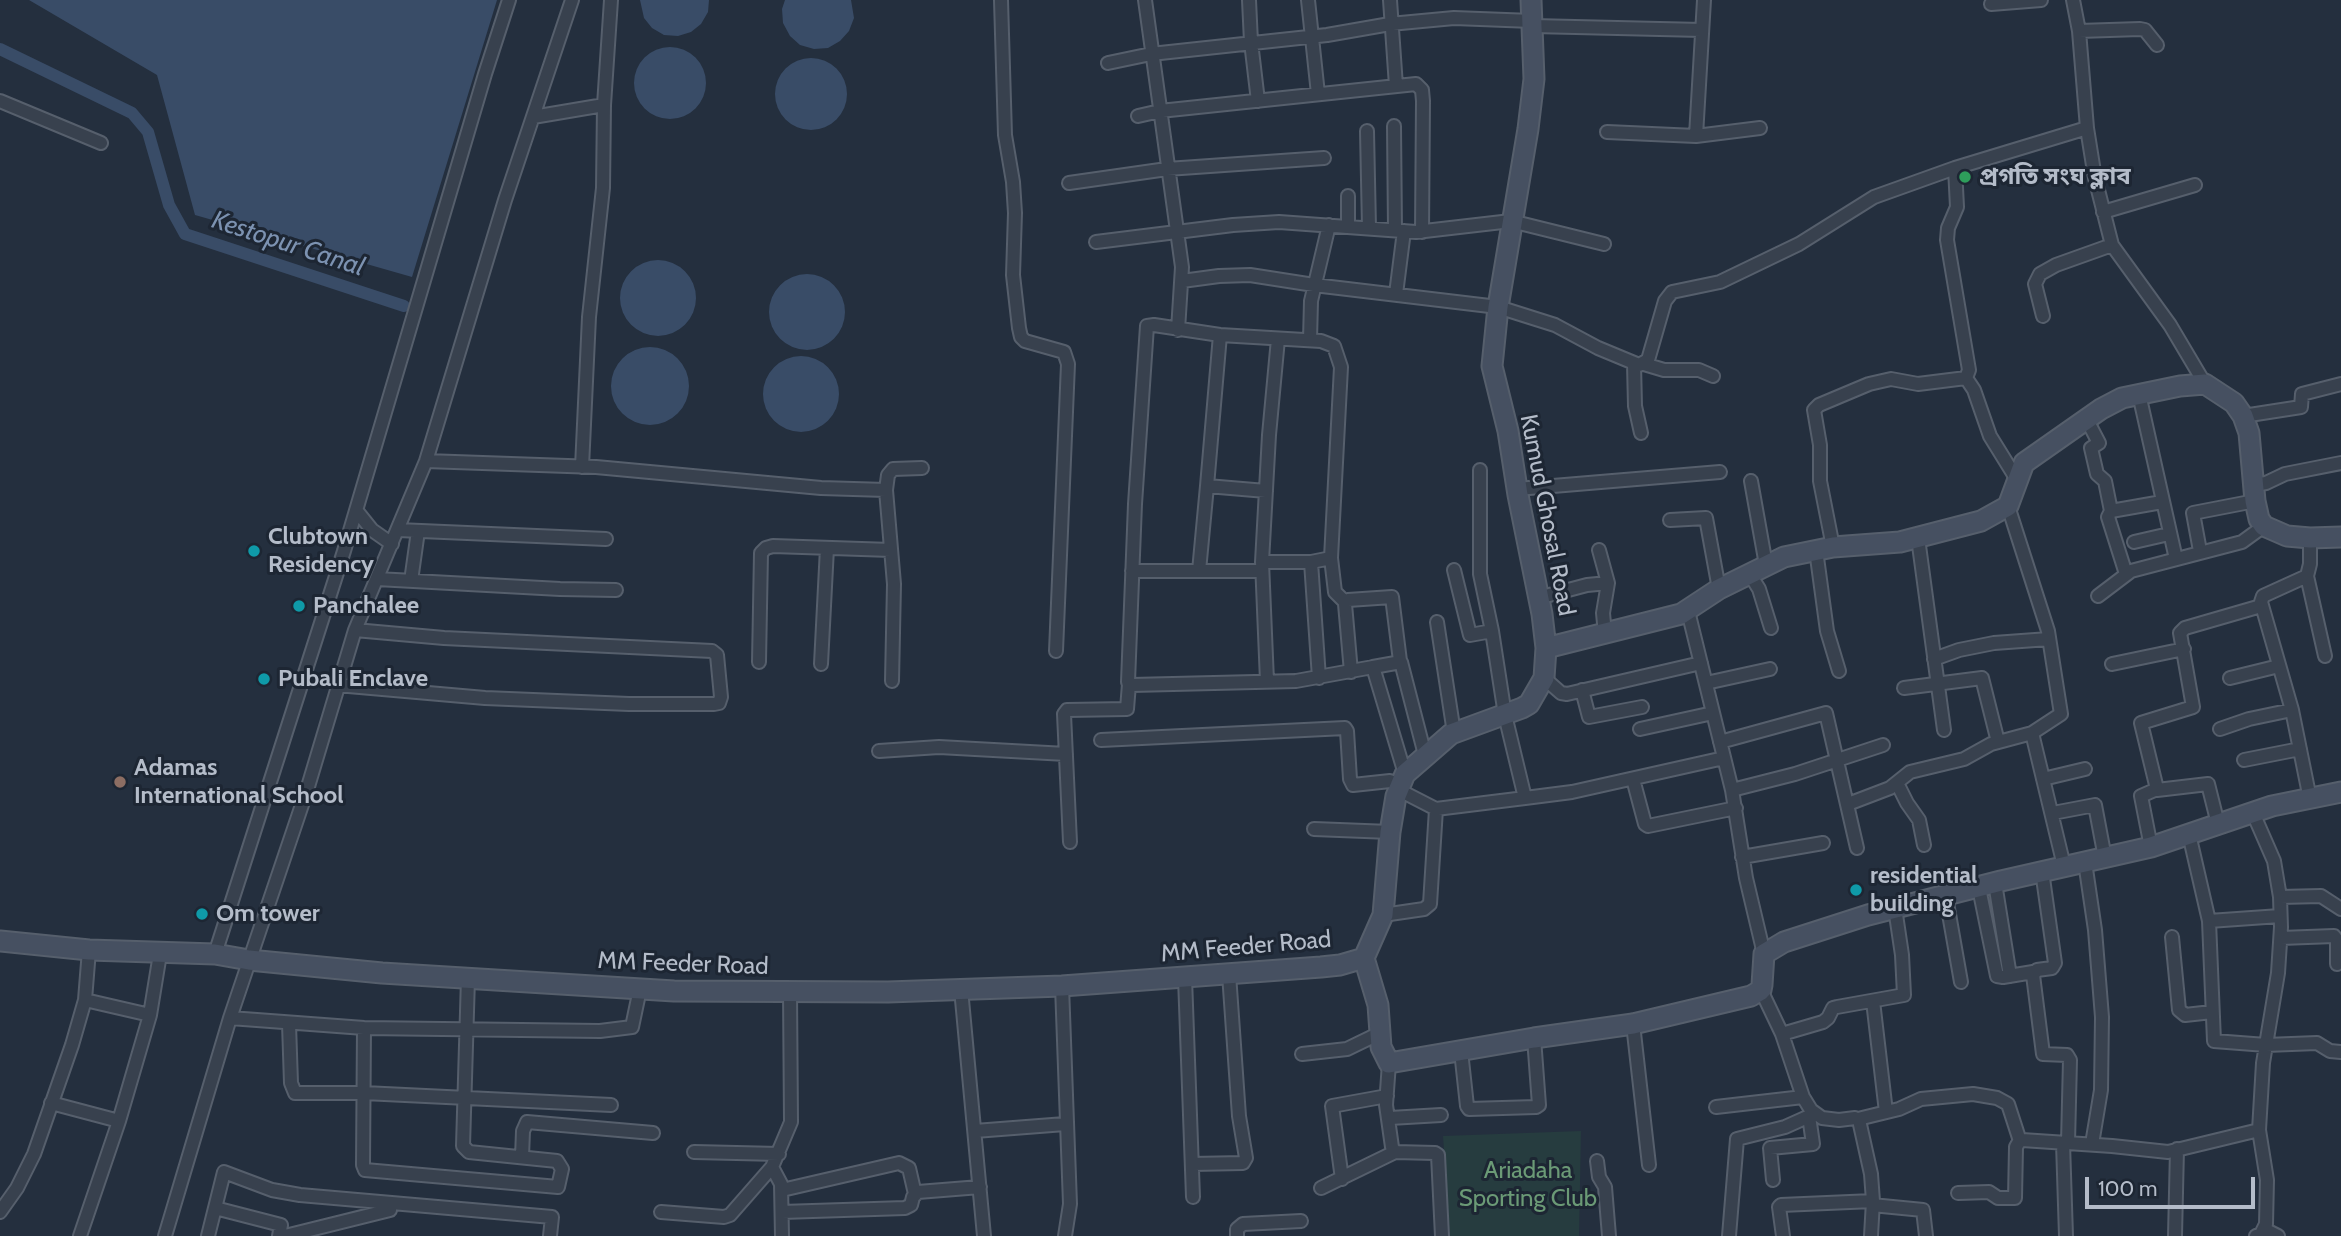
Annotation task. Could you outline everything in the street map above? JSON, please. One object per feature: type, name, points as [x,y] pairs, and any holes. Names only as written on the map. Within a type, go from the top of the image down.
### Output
[{"type":"street","points":[[215,954],[356,510],[509,0]]},
{"type":"street","points":[[165,1236],[230,1018],[307,790],[355,630],[426,461],[505,200],[572,0]]},
{"type":"street","points":[[582,467],[589,317],[603,188],[604,105],[611,0]]},
{"type":"street","points":[[1001,0],[1005,135],[1013,182],[1013,275],[1019,328],[1025,341],[1064,352],[1068,364],[1056,651]]},
{"type":"street","points":[[1145,0],[1167,170],[1178,231],[1182,281],[1178,330]]},
{"type":"street","points":[[1249,0],[1258,101]]},
{"type":"street","points":[[1308,0],[1318,94]]},
{"type":"street","points":[[1390,0],[1396,86]]},
{"type":"street","name":"Kumud Ghosal Road","points":[[1531,0],[1534,79],[1498,307],[1492,366],[1508,431],[1538,598],[1546,648],[1544,678]]},
{"type":"street","points":[[1696,136],[1704,0]]},
{"type":"street","points":[[1991,4],[2041,0]]},
{"type":"street","points":[[2073,0],[2079,31],[2087,128],[2098,195],[2112,245],[2170,325],[2205,384],[2234,403],[2243,416],[2249,433],[2255,493],[2264,526],[2277,533],[2310,538],[2341,537]]},
{"type":"street","points":[[1108,63],[1152,54],[1312,36],[1393,23],[1454,18],[1702,30]]},
{"type":"street","points":[[2079,31],[2145,30],[2157,46]]},
{"type":"street","points":[[1138,116],[1160,111],[1416,84],[1422,90],[1422,232]]},
{"type":"street","points":[[0,100],[101,143]]},
{"type":"street","points":[[533,117],[604,105]]},
{"type":"street","points":[[1394,126],[1400,231],[1396,294]]},
{"type":"street","points":[[1607,132],[1696,136],[1760,128]]},
{"type":"street","points":[[1639,364],[1648,359],[1665,302],[1672,292],[1720,282],[1799,244],[1874,197],[1955,168],[2087,128]]},
{"type":"street","points":[[1367,131],[1369,228]]},
{"type":"street","points":[[1069,183],[1167,170],[1324,158]]},
{"type":"street","points":[[1955,168],[1956,207],[1947,233],[1969,370],[1966,378]]},
{"type":"street","points":[[2103,212],[2195,185]]},
{"type":"street","points":[[1348,196],[1348,226]]},
{"type":"street","points":[[1096,243],[1178,231],[1279,222],[1422,232],[1511,221],[1604,244]]},
{"type":"street","points":[[1310,340],[1311,300],[1329,225]]},
{"type":"street","points":[[2043,316],[2035,284],[2040,274],[2056,265],[2112,245]]},
{"type":"street","points":[[1182,281],[1250,275],[1498,307],[1555,325],[1639,364],[1664,370],[1699,370],[1713,376]]},
{"type":"street","points":[[1070,842],[1065,712],[1127,709],[1132,572],[1147,326],[1220,335],[1321,341],[1334,346],[1341,367],[1331,558],[1335,593],[1345,602],[1351,672]]},
{"type":"street","points":[[1199,571],[1220,335]]},
{"type":"street","points":[[1267,681],[1262,566],[1278,339]]},
{"type":"street","points":[[1639,364],[1635,406],[1641,433]]},
{"type":"street","points":[[1966,378],[1975,390],[1990,436],[2016,478]]},
{"type":"street","points":[[1839,671],[1827,631],[1820,450],[1814,415],[1816,407],[1869,384],[1891,379],[1918,384],[1966,378]]},
{"type":"street","points":[[1847,804],[1881,792],[1910,772],[1964,760],[1998,742],[2032,733],[2062,713],[2049,639],[2008,506],[2021,466],[2112,403],[2161,388],[2205,384]]},
{"type":"street","points":[[2243,416],[2301,407],[2302,394],[2341,384]]},
{"type":"street","points":[[2139,394],[2176,559]]},
{"type":"street","points":[[2087,419],[2099,443],[2091,449],[2097,474],[2105,481],[2111,512],[2108,517],[2126,574]]},
{"type":"street","points":[[426,461],[582,467],[821,488],[886,490]]},
{"type":"street","points":[[2200,551],[2193,513],[2255,493],[2285,474],[2341,463]]},
{"type":"street","points":[[892,681],[894,584],[886,490],[888,475],[893,469],[922,468]]},
{"type":"street","points":[[1480,470],[1480,573],[1505,715],[1525,798]]},
{"type":"street","points":[[1517,489],[1720,472]]},
{"type":"street","points":[[1751,481],[1759,589],[1772,628]]},
{"type":"street","points":[[1207,485],[1266,491]]},
{"type":"street","points":[[2111,512],[2162,502]]},
{"type":"street","points":[[1546,648],[1688,611],[1719,589],[1784,557],[1825,548],[1888,544],[1918,538],[1981,521],[2008,506]]},
{"type":"street","points":[[356,510],[372,530],[392,544]]},
{"type":"street","points":[[1670,520],[1706,518],[1719,589]]},
{"type":"street","points":[[2098,596],[2126,574],[2200,551],[2242,542],[2264,526]]},
{"type":"street","points":[[398,530],[606,539]]},
{"type":"street","points":[[411,581],[418,531]]},
{"type":"street","points":[[2134,542],[2169,534]]},
{"type":"street","points":[[1918,538],[1944,730]]},
{"type":"street","points":[[2310,538],[2310,565],[2307,576],[2325,656]]},
{"type":"street","points":[[760,662],[761,553],[766,548],[773,546],[891,550]]},
{"type":"street","points":[[821,664],[827,548]]},
{"type":"street","points":[[1599,550],[1608,583],[1603,613],[1605,634]]},
{"type":"street","points":[[1132,572],[1199,571],[1331,558]]},
{"type":"street","points":[[1311,562],[1319,678]]},
{"type":"street","points":[[1454,570],[1469,635],[1492,631]]},
{"type":"street","points":[[2307,576],[2263,596],[2261,607],[2292,710],[2310,799]]},
{"type":"street","points":[[377,579],[616,590]]},
{"type":"street","points":[[1538,598],[1587,585],[1608,583]]},
{"type":"street","points":[[1345,602],[1392,597],[1400,661],[1424,755]]},
{"type":"street","points":[[2157,790],[2141,723],[2193,707],[2180,633],[2185,628],[2261,607]]},
{"type":"street","points":[[1688,611],[1736,808],[1742,857],[1764,954],[1760,990],[1782,1034],[1811,1115],[1812,1144],[1770,1148],[1773,1180]]},
{"type":"street","points":[[1437,622],[1454,733]]},
{"type":"street","points":[[337,685],[485,698],[629,704],[714,704],[719,703],[721,697],[717,656],[712,651],[444,638],[355,630]]},
{"type":"street","points":[[1934,659],[1959,650],[1994,643],[2049,639]]},
{"type":"street","points":[[2112,664],[2184,649]]},
{"type":"street","points":[[1129,684],[1319,678],[1400,661]]},
{"type":"street","points":[[1701,663],[1564,694],[1544,678],[1529,704],[1454,733],[1424,755],[1402,779],[1399,790],[1436,808],[1525,798],[1633,779],[1724,758]]},
{"type":"street","points":[[2230,678],[2278,666]]},
{"type":"street","points":[[1374,667],[1402,779],[1390,832],[1382,915],[1364,958],[1378,1004],[1381,1047],[1388,1063],[1387,1096],[1392,1147],[1395,1152]]},
{"type":"street","points":[[1706,683],[1770,670]]},
{"type":"street","points":[[1904,688],[1982,678],[1998,742]]},
{"type":"street","points":[[1582,690],[1589,717],[1642,707]]},
{"type":"street","points":[[2220,729],[2249,719],[2292,710]]},
{"type":"street","points":[[1720,742],[1825,712],[1857,848]]},
{"type":"street","points":[[1640,729],[1713,713]]},
{"type":"street","points":[[1101,740],[1345,728],[1352,783],[1356,785],[1402,779]]},
{"type":"street","points":[[2032,733],[2064,866]]},
{"type":"street","points":[[1732,790],[1765,783],[1883,745]]},
{"type":"street","points":[[879,751],[939,747],[1066,754]]},
{"type":"street","points":[[2244,760],[2300,748]]},
{"type":"street","points":[[2043,779],[2085,769]]},
{"type":"street","points":[[1633,779],[1645,824],[1648,826],[1736,808]]},
{"type":"street","points":[[1897,783],[1919,820],[1924,845]]},
{"type":"street","points":[[2151,846],[2141,796],[2157,790],[2208,784],[2218,824]]},
{"type":"street","points":[[1764,954],[1784,942],[1895,908],[2105,858],[2151,846],[2272,806],[2341,792]]},
{"type":"street","points":[[2053,813],[2095,804],[2105,858]]},
{"type":"street","points":[[1382,915],[1424,909],[1430,904],[1436,808]]},
{"type":"street","points":[[2253,813],[2274,862],[2280,897],[2278,973],[2266,1045],[2259,1130],[2267,1180],[2266,1224],[2260,1233],[2278,1236]]},
{"type":"street","points":[[1314,829],[1390,832]]},
{"type":"street","points":[[2189,834],[2209,922],[2213,1039],[2217,1043],[2317,1044],[2330,1051],[2341,1052]]},
{"type":"street","points":[[1742,857],[1823,843]]},
{"type":"street","points":[[2085,862],[2095,930],[2102,1017],[2101,1090],[2092,1144]]},
{"type":"street","points":[[1987,885],[1996,974],[1999,977],[2010,976],[2052,968],[2056,963],[2042,871]]},
{"type":"street","points":[[2280,897],[2314,895],[2327,899],[2341,909]]},
{"type":"street","points":[[1946,897],[1961,982]]},
{"type":"street","points":[[1782,1034],[1826,1021],[1833,1008],[1904,995],[1895,908]]},
{"type":"street","points":[[2209,922],[2280,916]]},
{"type":"street","points":[[2280,938],[2334,936],[2337,940],[2337,964]]},
{"type":"street","points":[[2172,937],[2179,1010],[2185,1015],[2212,1012]]},
{"type":"street","name":"MM Feeder Road","points":[[0,942],[160,954],[215,954],[249,960],[382,973],[640,989],[790,991],[1062,986],[1340,965],[1364,958]]},
{"type":"street","points":[[0,1212],[17,1188],[34,1154],[85,1000],[89,950]]},
{"type":"street","points":[[80,1236],[119,1121],[150,1015],[160,954]]},
{"type":"street","points":[[2033,972],[2043,1054],[2067,1055],[2070,1059],[2066,1143],[2066,1236]]},
{"type":"street","points":[[1192,1164],[1243,1163],[1245,1158],[1238,1116],[1229,974]]},
{"type":"street","points":[[364,1028],[363,1165],[367,1171],[558,1187],[561,1163],[465,1150],[463,1146],[468,978]]},
{"type":"street","points":[[1185,978],[1193,1197]]},
{"type":"street","points":[[1062,986],[1070,1204],[1065,1236]]},
{"type":"street","points":[[230,1018],[364,1028],[600,1031],[628,1028],[635,1023],[640,989]]},
{"type":"street","points":[[961,989],[984,1236]]},
{"type":"street","points":[[1388,1063],[1633,1024],[1751,996],[1760,990]]},
{"type":"street","points":[[661,1212],[724,1217],[730,1215],[772,1167],[779,1154],[792,1110],[790,991]]},
{"type":"street","points":[[85,1000],[150,1015]]},
{"type":"street","points":[[1873,1000],[1886,1112]]},
{"type":"street","points":[[289,1024],[290,1083],[293,1091],[611,1105]]},
{"type":"street","points":[[1633,1024],[1649,1165]]},
{"type":"street","points":[[1302,1054],[1347,1049],[1380,1033]]},
{"type":"street","points":[[1461,1051],[1469,1109],[1536,1107],[1539,1105],[1534,1038]]},
{"type":"street","points":[[1729,1236],[1737,1139],[1785,1127],[1811,1115],[1830,1119],[1858,1119],[1921,1099],[1973,1094],[1997,1098],[2008,1104],[2020,1140],[2016,1147],[2015,1199],[1998,1198],[1989,1192],[1958,1193]]},
{"type":"street","points":[[1342,1179],[1332,1106],[1387,1096]]},
{"type":"street","points":[[1716,1107],[1803,1097]]},
{"type":"street","points":[[51,1103],[119,1121]]},
{"type":"street","points":[[1390,1118],[1441,1115]]},
{"type":"street","points":[[1858,1119],[1870,1166],[1871,1236]]},
{"type":"street","points":[[522,1157],[523,1131],[527,1122],[653,1133]]},
{"type":"street","points":[[975,1131],[1065,1124]]},
{"type":"street","points":[[2020,1140],[2168,1152],[2259,1130]]},
{"type":"street","points":[[2175,1236],[2178,1149]]},
{"type":"street","points":[[694,1152],[779,1154]]},
{"type":"street","points":[[1321,1188],[1395,1152],[1435,1153],[1438,1155],[1442,1236]]},
{"type":"street","points":[[1597,1161],[1599,1177],[1605,1187],[1609,1236]]},
{"type":"street","points":[[782,1190],[899,1163],[909,1168],[915,1194],[911,1205],[905,1208],[782,1212]]},
{"type":"street","points":[[772,1167],[782,1190],[782,1236]]},
{"type":"street","points":[[208,1236],[224,1172],[288,1194],[552,1217],[550,1236]]},
{"type":"street","points":[[915,1194],[980,1187]]},
{"type":"street","points":[[1783,1236],[1779,1207],[1781,1205],[1872,1203],[1923,1210],[1926,1236]]},
{"type":"street","points":[[215,1208],[281,1225],[279,1236]]},
{"type":"street","points":[[285,1236],[390,1210]]},
{"type":"street","points":[[1237,1236],[1237,1229],[1243,1224],[1301,1221]]},
{"type":"green space","name":"Ariadaha Sporting Club","points":[[1581,1131],[1579,1236],[1450,1236],[1443,1136]]},
{"type":"water","points":[[29,0],[497,0],[412,277],[195,215],[157,75]]},
{"type":"water","points":[[640,0],[709,0],[708,12],[701,24],[691,32],[678,36],[664,35],[652,28],[644,18]]},
{"type":"water","points":[[785,0],[851,0],[854,18],[849,31],[840,41],[828,48],[814,49],[800,45],[790,36],[783,23],[782,9]]},
{"type":"water","points":[[670,47],[690,53],[700,63],[706,83],[700,103],[690,113],[670,119],[650,113],[640,103],[634,83],[640,63],[650,53]]},
{"type":"water","points":[[811,58],[831,64],[841,74],[847,94],[841,114],[831,124],[811,130],[791,124],[781,114],[775,94],[781,74],[791,64]]},
{"type":"water","points":[[666,260],[679,266],[690,277],[696,290],[694,313],[679,330],[666,336],[650,336],[637,330],[622,313],[620,290],[626,277],[643,262]]},
{"type":"water","points":[[807,274],[822,277],[834,285],[842,297],[845,312],[842,327],[834,339],[822,347],[807,350],[792,347],[780,339],[772,327],[769,312],[772,297],[780,285],[792,277]]},
{"type":"water","points":[[650,347],[665,350],[682,364],[689,386],[686,401],[672,418],[650,425],[635,422],[618,408],[611,386],[614,371],[628,354]]},
{"type":"water","points":[[801,356],[816,359],[828,367],[836,379],[839,394],[836,409],[828,421],[816,429],[801,432],[786,429],[774,421],[766,409],[763,394],[766,379],[774,367],[786,359]]},
{"type":"waterway","name":"Kestopur Canal","points":[[0,49],[132,113],[148,132],[169,205],[185,234],[404,306]]},
{"type":"place","name":"প্রগতি সংঘ ক্লাব","points":[[1965,177]]},
{"type":"place","name":"Clubtown Residency","points":[[254,551]]},
{"type":"place","name":"Panchalee","points":[[299,606]]},
{"type":"place","name":"Pubali Enclave","points":[[264,679]]},
{"type":"place","name":"Adamas International School","points":[[120,782]]},
{"type":"place","name":"residential building","points":[[1856,890]]},
{"type":"place","name":"Om tower","points":[[202,914]]}]
